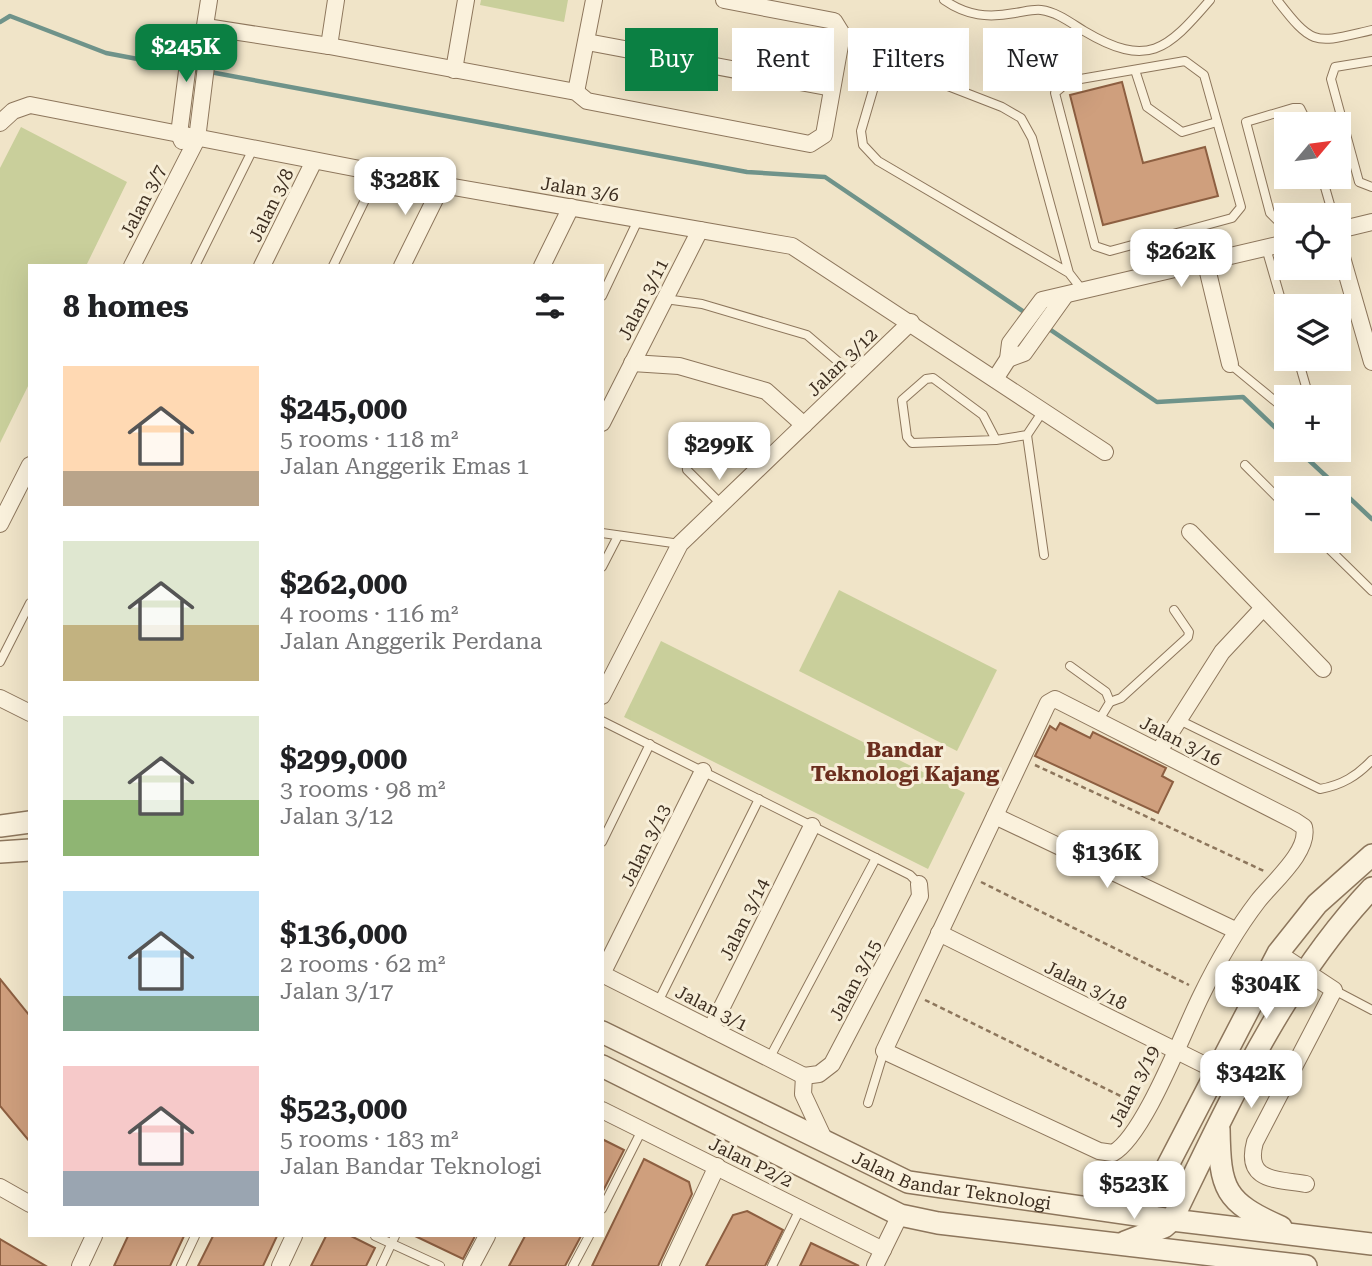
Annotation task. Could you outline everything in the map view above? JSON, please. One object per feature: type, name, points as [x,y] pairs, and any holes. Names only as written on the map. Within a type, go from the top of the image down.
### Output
[{"type":"street","name":"Jalan 3/7","points":[[133,264],[193,146],[200,122],[209,42],[205,29],[209,0]]},
{"type":"street","points":[[329,46],[336,0]]},
{"type":"street","points":[[454,70],[466,0]]},
{"type":"street","points":[[576,92],[594,0]]},
{"type":"street","points":[[724,0],[834,21],[842,34],[834,77]]},
{"type":"street","points":[[179,134],[190,48],[205,29],[329,46],[576,92],[587,101],[810,144],[824,135],[831,91]]},
{"type":"street","points":[[587,41],[732,69]]},
{"type":"street","name":"Jalan 3/6","points":[[0,123],[13,111],[30,106],[179,134],[193,146],[253,149],[792,246],[1105,452]]},
{"type":"street","name":"Jalan 3/8","points":[[263,264],[314,161]]},
{"type":"street","points":[[403,264],[442,185]]},
{"type":"street","points":[[543,264],[571,208]]},
{"type":"street","points":[[1351,227],[1372,222]]},
{"type":"street","name":"Jalan 3/11","points":[[604,419],[700,230]]},
{"type":"street","points":[[995,379],[1014,352],[1042,300],[1183,270],[1274,246]]},
{"type":"street","points":[[1206,264],[1230,364]]},
{"type":"street","points":[[1348,280],[1372,362]]},
{"type":"street","points":[[1014,352],[1056,312],[1064,297]]},
{"type":"street","name":"Jalan 3/12","points":[[604,692],[680,544],[911,322]]},
{"type":"street","points":[[632,363],[679,366],[766,391],[804,425]]},
{"type":"street","points":[[0,524],[28,469]]},
{"type":"street","points":[[1189,532],[1323,669]]},
{"type":"street","points":[[1159,751],[1222,652],[1263,608]]},
{"type":"street","points":[[0,698],[28,712]]},
{"type":"street","name":"Jalan 3/16","points":[[1022,759],[1048,703],[1055,699],[1295,821]]},
{"type":"street","points":[[884,1051],[1022,759]]},
{"type":"street","name":"Jalan 3/13","points":[[604,970],[703,771]]},
{"type":"street","points":[[995,816],[1235,930]]},
{"type":"street","name":"Jalan 3/19","points":[[884,1051],[1106,1154],[1113,1153],[1126,1144],[1146,1110],[1235,930],[1304,844],[1304,827],[1295,821]]},
{"type":"street","points":[[0,826],[28,822]]},
{"type":"street","name":"Jalan 3/14","points":[[711,1029],[812,826]]},
{"type":"street","points":[[0,852],[28,850]]},
{"type":"street","points":[[1186,1252],[1169,1244],[1156,1222],[1156,1188],[1278,953],[1317,904],[1372,855]]},
{"type":"street","name":"Jalan 3/15","points":[[804,1076],[819,1074],[832,1064],[920,896],[919,884]]},
{"type":"street","points":[[1122,1243],[1156,1222],[1219,1124],[1306,971],[1340,922],[1372,888]]},
{"type":"street","name":"Jalan 3/18","points":[[939,933],[1217,1071]]},
{"type":"street","points":[[1278,953],[1334,990],[1255,1142],[1251,1157],[1253,1165],[1269,1178],[1306,1184]]},
{"type":"street","name":"Jalan 3/1","points":[[604,975],[804,1076]]},
{"type":"street","name":"Jalan Bandar Teknologi","points":[[604,1033],[908,1182],[1096,1210],[1156,1222],[1372,1244]]},
{"type":"street","name":"Jalan Bandar Teknologi","points":[[604,1067],[900,1215],[939,1223],[1306,1266]]},
{"type":"street","points":[[804,1076],[803,1094],[825,1141]]},
{"type":"street","name":"Jalan P2/2","points":[[604,1111],[883,1250]]},
{"type":"street","points":[[1219,1124],[1220,1169],[1235,1201],[1249,1212],[1301,1236]]},
{"type":"street","points":[[670,1266],[717,1166]]},
{"type":"street","points":[[0,1187],[28,1203]]},
{"type":"street","points":[[1096,1210],[1123,1203],[1156,1188]]},
{"type":"street","points":[[875,1266],[900,1215]]},
{"type":"street","points":[[80,1266],[94,1237]]},
{"type":"street","points":[[280,1266],[294,1237]]},
{"type":"street","points":[[471,1266],[486,1237]]},
{"type":"lane","points":[[944,0],[972,15],[994,17],[1037,9],[1052,12],[1121,50],[1141,51],[1160,48],[1177,38],[1210,0]]},
{"type":"lane","points":[[1277,0],[1301,31],[1313,39],[1329,39],[1372,30]]},
{"type":"lane","points":[[1185,61],[1204,75],[1217,122],[1241,207],[1232,218],[1110,251],[1095,246],[1055,93],[1069,81],[1185,61]]},
{"type":"lane","points":[[1372,61],[1335,67],[1331,79],[1359,182],[1372,187]]},
{"type":"lane","points":[[1069,273],[1032,138],[1021,118],[1002,107],[899,67],[889,67],[878,73],[861,131],[863,145],[878,162],[1069,273],[1083,291]]},
{"type":"lane","points":[[1135,70],[1147,107],[1182,132],[1217,122]]},
{"type":"lane","points":[[1280,112],[1293,108],[1300,108],[1302,112]]},
{"type":"lane","points":[[1274,114],[1246,122],[1270,213],[1274,216]]},
{"type":"lane","points":[[196,264],[253,149]]},
{"type":"lane","points":[[334,264],[378,173]]},
{"type":"lane","points":[[604,292],[639,218]]},
{"type":"lane","points":[[1173,234],[1176,245],[1174,252],[1183,270]]},
{"type":"lane","points":[[1266,248],[1279,294]]},
{"type":"lane","points":[[665,299],[702,304],[807,335],[855,376]]},
{"type":"lane","points":[[1230,364],[1274,400]]},
{"type":"lane","points":[[996,440],[983,415],[933,378],[926,379],[902,400],[908,437],[912,443],[996,440],[1027,435]]},
{"type":"lane","points":[[1044,411],[1027,435],[1044,555]]},
{"type":"lane","points":[[686,458],[687,470],[722,505]]},
{"type":"lane","points":[[1245,465],[1274,494]]},
{"type":"lane","points":[[604,533],[680,544]]},
{"type":"lane","points":[[604,563],[618,536]]},
{"type":"lane","points":[[1333,553],[1372,591]]},
{"type":"lane","points":[[0,662],[28,607]]},
{"type":"lane","points":[[1099,720],[1110,702],[1121,698],[1188,637],[1189,632],[1174,610]]},
{"type":"lane","points":[[1070,666],[1106,692],[1110,702]]},
{"type":"lane","points":[[1177,719],[1320,789],[1338,786],[1352,778],[1372,760]]},
{"type":"lane","points":[[604,722],[910,875],[919,884]]},
{"type":"lane","points":[[604,838],[650,744]]},
{"type":"lane","points":[[658,1002],[759,799]]},
{"type":"lane","points":[[769,1059],[876,858]]},
{"type":"lane","points":[[1334,990],[1372,1010]]},
{"type":"lane","points":[[868,1103],[884,1051]]},
{"type":"lane","points":[[604,1205],[642,1130]]},
{"type":"lane","points":[[772,1266],[801,1207]]},
{"type":"lane","points":[[181,1266],[195,1237]]},
{"type":"lane","points":[[573,1266],[588,1237]]},
{"type":"lane","points":[[381,1266],[393,1239],[440,1266]]},
{"type":"path","points":[[1022,759],[1277,876]]},
{"type":"path","points":[[966,875],[1202,993]]},
{"type":"path","points":[[910,992],[1146,1110]]},
{"type":"green space","points":[[481,0],[568,0],[564,22],[480,5]]},
{"type":"green space","points":[[21,127],[127,182],[87,264],[28,264],[28,386],[0,443],[0,168]]},
{"type":"green space","points":[[839,590],[997,670],[957,751],[799,671]]},
{"type":"green space","points":[[661,641],[965,793],[928,869],[624,717]]},
{"type":"building","points":[[1122,82],[1143,163],[1205,147],[1218,196],[1103,225],[1070,95]]},
{"type":"building","points":[[1060,723],[1090,738],[1093,732],[1166,768],[1162,776],[1173,782],[1158,813],[1035,756],[1050,726],[1056,730]]},
{"type":"building","points":[[0,979],[28,1014],[28,1140],[0,1106]]},
{"type":"building","points":[[604,1140],[624,1150],[604,1189]]},
{"type":"building","points":[[644,1159],[689,1182],[692,1194],[658,1266],[592,1266]]},
{"type":"building","points":[[747,1211],[783,1230],[765,1266],[706,1266],[733,1215]]},
{"type":"building","points":[[128,1237],[184,1237],[170,1266],[114,1266]]},
{"type":"building","points":[[212,1237],[277,1237],[263,1266],[198,1266]]},
{"type":"building","points":[[326,1237],[353,1237],[375,1248],[366,1266],[311,1266]]},
{"type":"building","points":[[417,1237],[474,1237],[463,1259]]},
{"type":"building","points":[[524,1237],[580,1237],[565,1266],[509,1266]]},
{"type":"building","points":[[0,1239],[46,1266],[0,1266]]},
{"type":"building","points":[[811,1243],[859,1266],[800,1266]]},
{"type":"waterway","points":[[0,22],[10,16],[106,53],[201,71]]},
{"type":"waterway","points":[[210,72],[747,172],[825,177],[1157,402],[1243,397],[1274,427]]},
{"type":"waterway","points":[[1311,462],[1372,519]]},
{"type":"district","name":"Bandar Teknologi Kajang","points":[[905,762]]}]
